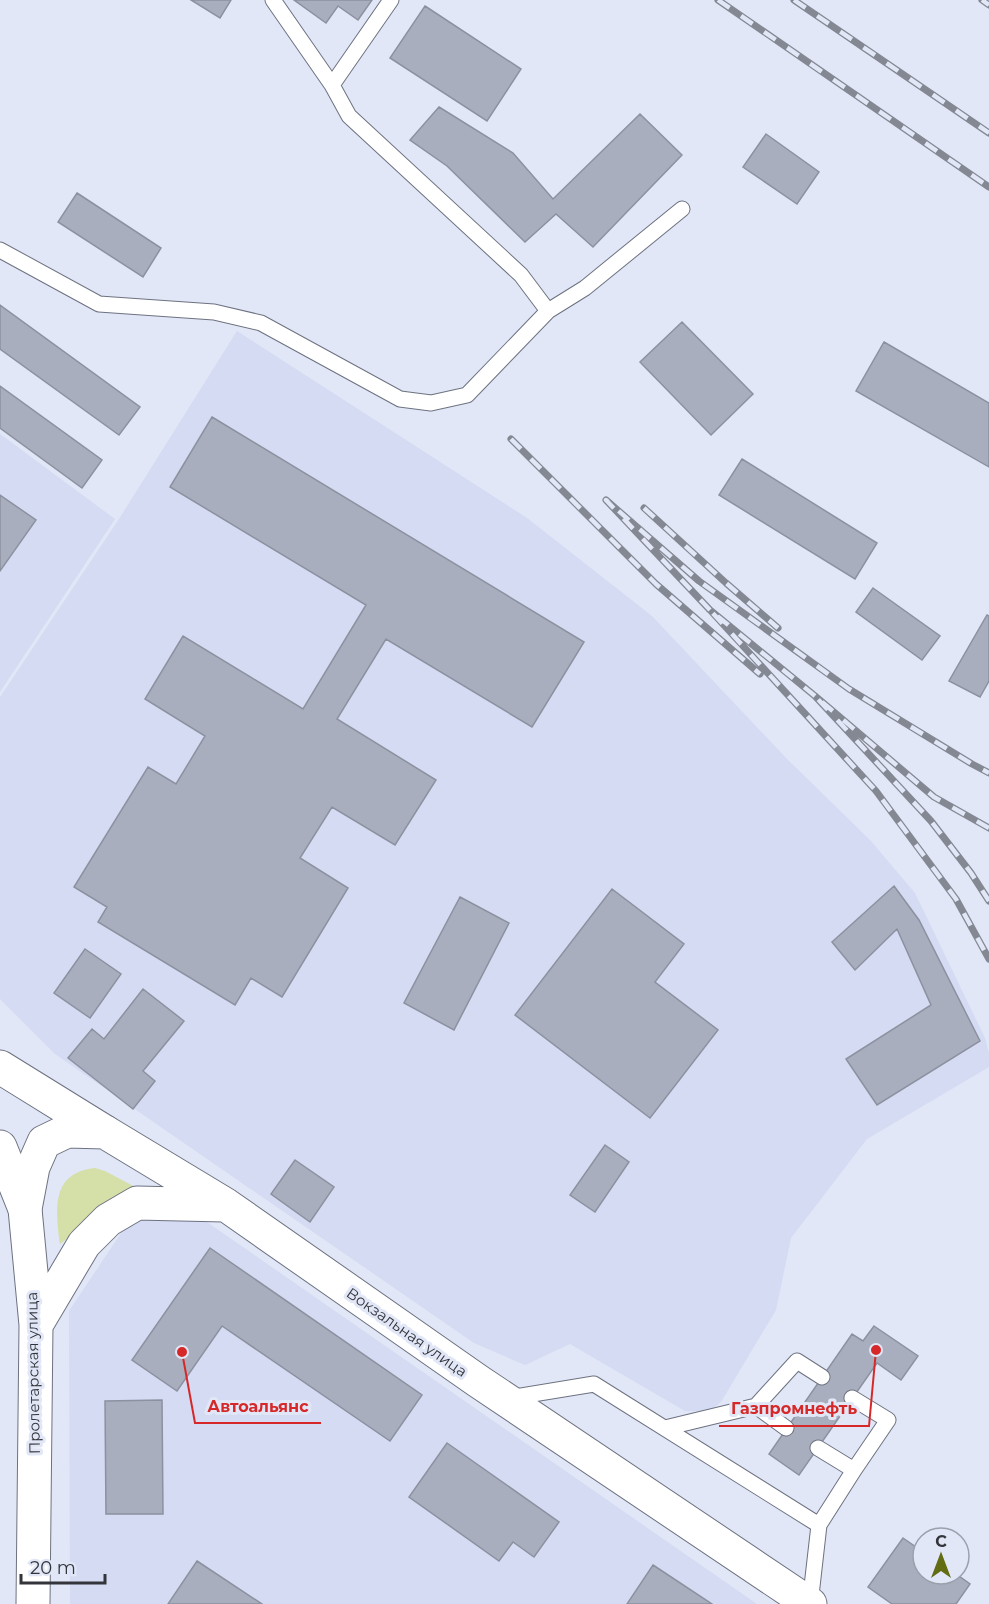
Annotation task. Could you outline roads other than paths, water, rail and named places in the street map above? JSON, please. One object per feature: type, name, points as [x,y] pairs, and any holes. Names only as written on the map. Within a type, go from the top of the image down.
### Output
[{"type":"main road","name":"Вокзальная улица","points":[[0,1066],[226,1204],[477,1381],[810,1604]]},
{"type":"main road","points":[[25,1209],[33,1167],[44,1142],[67,1131],[105,1132]]},
{"type":"main road","name":"Пролетарская улица","points":[[0,1147],[25,1209],[36,1325],[33,1604]]},
{"type":"main road","points":[[36,1325],[84,1244],[108,1220],[137,1203],[226,1204]]},
{"type":"lane","points":[[273,0],[332,85],[349,116],[521,275],[548,311]]},
{"type":"lane","points":[[332,85],[391,0]]},
{"type":"lane","points":[[0,250],[99,304],[214,312],[261,322],[400,399],[430,403],[467,395],[548,311],[585,288],[682,209]]},
{"type":"lane","points":[[665,1428],[756,1406],[796,1361],[822,1377]]},
{"type":"lane","points":[[505,1398],[594,1384],[819,1526]]},
{"type":"lane","points":[[810,1604],[819,1526],[888,1420],[852,1398]]},
{"type":"lane","points":[[756,1406],[786,1428]]},
{"type":"lane","points":[[818,1448],[854,1470]]},
{"type":"railway","points":[[718,0],[989,187]]},
{"type":"railway","points":[[794,0],[989,133]]},
{"type":"railway","points":[[982,0],[989,5]]},
{"type":"railway","points":[[511,439],[656,584],[760,674]]},
{"type":"railway","points":[[710,610],[606,500],[699,581],[849,689],[989,773]]},
{"type":"railway","points":[[644,508],[778,628]]},
{"type":"railway","points":[[815,696],[710,610],[876,791],[956,899],[989,959]]},
{"type":"railway","points":[[989,828],[934,797],[815,696],[931,821],[971,873],[989,901]]},
{"type":"place","name":"Газпромнефть","points":[[876,1350]]},
{"type":"place","name":"Автоальянс","points":[[182,1352]]}]
